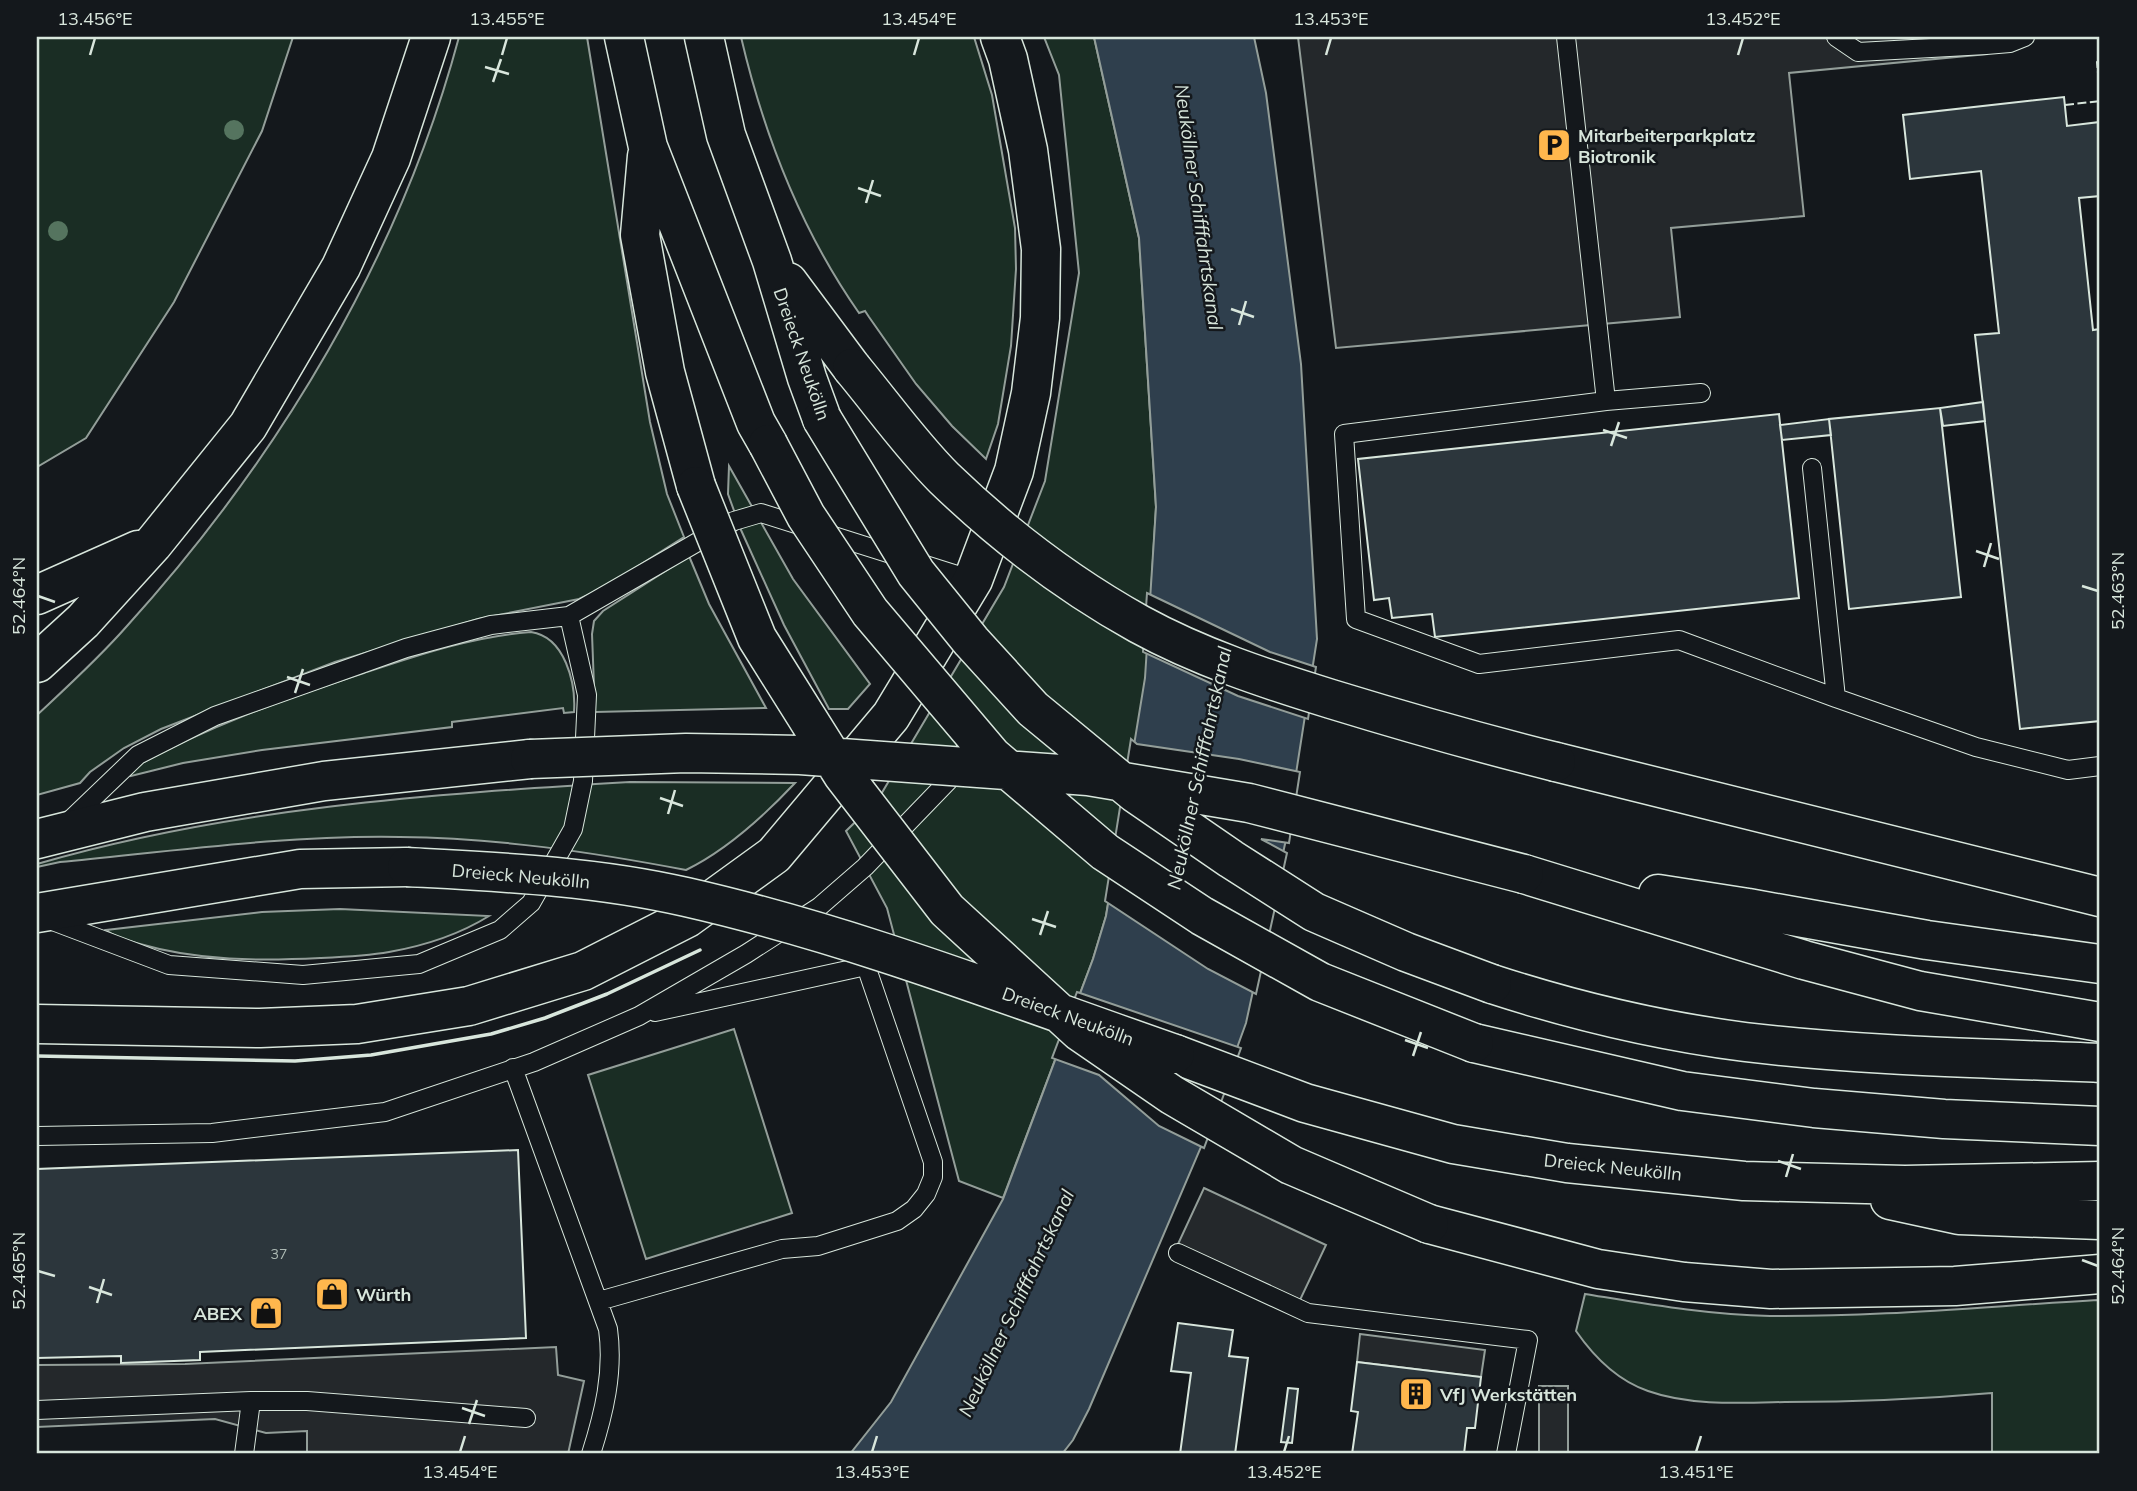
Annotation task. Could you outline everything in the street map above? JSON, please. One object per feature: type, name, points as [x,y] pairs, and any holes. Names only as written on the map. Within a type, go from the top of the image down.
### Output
[{"type":"highway","points":[[37,663],[83,621],[153,544],[248,426],[341,267],[391,158],[430,37]]},
{"type":"highway","points":[[624,37],[648,147],[756,423],[806,516],[870,611],[992,756],[1094,844],[1202,916],[1320,982],[1474,1043],[1695,1093],[1814,1108],[1931,1118],[2100,1126]]},
{"type":"highway","name":"Dreieck Neukölln","points":[[704,37],[726,135],[772,261],[822,419],[916,573],[971,641],[1032,709],[1135,793],[1314,912],[1406,952],[1567,1008],[1657,1028],[1745,1042],[1948,1058],[2100,1063]]},
{"type":"highway","points":[[37,1024],[260,1028],[358,1024],[469,1006],[583,971],[687,918],[774,856],[891,716],[973,580],[1014,471],[1031,393],[1040,318],[1041,249],[1028,150],[1008,59],[1000,37]]},
{"type":"highway","points":[[648,147],[640,234],[665,372],[696,486],[757,638],[843,775],[947,911],[1079,1031],[1172,1095],[1291,1165],[1429,1224],[1598,1269],[1684,1282],[1758,1288],[1955,1286],[2100,1274]]},
{"type":"highway","points":[[772,261],[852,368],[943,477],[1013,537],[1068,579],[1140,624],[1205,656],[1268,680],[1443,734],[2100,897]]},
{"type":"highway","points":[[37,595],[153,544]]},
{"type":"highway","points":[[46,837],[145,812],[324,781],[530,759],[686,753],[800,755],[1088,776],[1249,803],[1524,874],[1804,960],[1920,991],[2100,1022]]},
{"type":"highway","name":"Dreieck Neukölln","points":[[37,914],[300,869],[407,867],[582,879],[684,897],[789,924],[950,974],[1305,1103],[1453,1144],[1567,1163],[1744,1181],[1905,1185],[2100,1181]]},
{"type":"highway","points":[[1524,874],[1748,908],[1927,940],[2100,964]]},
{"type":"highway","points":[[1806,1182],[1959,1215],[2100,1220]]},
{"type":"lane","points":[[1566,37],[1606,401]]},
{"type":"lane","points":[[1836,37],[1858,52],[2010,43],[2025,37]]},
{"type":"lane","points":[[1701,393],[1606,401],[1344,433],[1356,619],[1479,664],[1679,640],[1976,747],[2068,770],[2100,766]]},
{"type":"lane","points":[[1812,468],[1836,698]]},
{"type":"lane","points":[[46,837],[138,755],[215,716],[407,648],[479,628],[569,616],[734,521],[761,513],[973,580]]},
{"type":"lane","points":[[37,914],[169,965],[303,975],[419,964],[500,930],[531,903],[573,828],[583,781],[587,695],[569,616]]},
{"type":"lane","points":[[37,1136],[212,1133],[385,1112],[534,1062],[639,1016],[746,954],[819,907],[865,867],[950,779]]},
{"type":"lane","points":[[599,1301],[782,1250],[818,1246],[897,1221],[920,1202],[933,1177],[933,1162],[866,967],[639,1016]]},
{"type":"lane","points":[[513,1068],[608,1329],[611,1355],[600,1426],[591,1454]]},
{"type":"lane","points":[[1178,1253],[1308,1313],[1528,1340],[1506,1454]]},
{"type":"lane","points":[[244,1454],[251,1401]]},
{"type":"lane","points":[[37,1410],[307,1401],[526,1418]]},
{"type":"green space","points":[[37,37],[293,37],[262,131],[174,302],[86,438],[37,467]]},
{"type":"green space","points":[[459,37],[587,37],[650,422],[667,494],[684,537],[605,587],[579,599],[478,619],[335,662],[161,729],[124,748],[90,772],[80,783],[37,795],[37,715],[127,626],[182,561],[235,494],[283,424],[328,351],[368,276],[404,198],[434,119]]},
{"type":"green space","points":[[741,37],[974,37],[992,95],[1015,228],[1016,269],[1011,346],[998,424],[986,459],[952,426],[916,384],[865,311],[859,313],[819,249],[773,146]]},
{"type":"green space","points":[[1044,37],[1094,37],[1139,238],[1156,507],[1146,678],[1106,916],[1093,959],[1003,1198],[959,1181],[887,908],[846,831],[877,801],[1004,587],[1045,481],[1079,273],[1059,75]]},
{"type":"green space","points":[[729,466],[793,579],[870,684],[848,709],[829,709],[784,625],[741,530],[728,494]]},
{"type":"green space","points":[[689,556],[709,604],[766,708],[595,712],[592,634],[594,621],[603,611]]},
{"type":"green space","points":[[531,632],[552,643],[566,663],[573,688],[574,712],[564,713],[563,708],[452,722],[452,727],[262,750],[183,763],[131,776],[131,769],[187,740],[304,693],[446,647]]},
{"type":"green space","points":[[630,782],[795,783],[744,831],[716,853],[686,870],[544,847],[400,837],[230,845],[60,862],[37,867],[37,864],[109,845],[183,829],[331,806]]},
{"type":"green space","points":[[340,909],[489,916],[454,934],[402,949],[364,955],[297,959],[184,954],[126,940],[106,930],[262,912]]},
{"type":"green space","points":[[734,1029],[792,1213],[646,1259],[588,1075]]},
{"type":"green space","points":[[1585,1294],[1701,1311],[1770,1316],[1894,1313],[2100,1300],[2100,1454],[1992,1454],[1992,1393],[1889,1400],[1733,1403],[1664,1396],[1626,1381],[1590,1350],[1576,1331]]},
{"type":"shaded area","name":"Mitarbeiterparkplatz Biotronik","points":[[1298,37],[1985,37],[1987,54],[1789,73],[1804,216],[1671,228],[1680,317],[1336,348]]},
{"type":"shaded area","points":[[1204,1188],[1326,1245],[1300,1300],[1178,1244]]},
{"type":"shaded area","points":[[1360,1334],[1485,1350],[1481,1377],[1357,1362]]},
{"type":"shaded area","points":[[556,1347],[558,1375],[584,1381],[568,1454],[307,1454],[307,1431],[266,1433],[215,1419],[37,1427],[37,1365],[185,1364]]},
{"type":"shaded area","points":[[1539,1386],[1568,1386],[1568,1454],[1539,1454]]},
{"type":"water","name":"Neuköllner Schifffahrtskanal","points":[[1094,37],[1254,37],[1266,93],[1301,364],[1317,639],[1285,844],[1246,1023],[1201,1147],[1089,1409],[1073,1440],[1062,1454],[850,1454],[891,1402],[1003,1199],[1093,959],[1106,916],[1145,678],[1156,507],[1139,238]]},
{"type":"pier","points":[[1147,593],[1270,652],[1316,667],[1308,719],[1238,696],[1143,652]]},
{"type":"pier","points":[[1131,739],[1137,744],[1239,759],[1300,772],[1289,843],[1261,839],[1287,853],[1256,994],[1208,969],[1105,901]]},
{"type":"pier","points":[[1077,992],[1241,1048],[1204,1148],[1159,1126],[1099,1075],[1052,1058]]},
{"type":"building","points":[[2064,97],[2067,126],[2100,122],[2100,196],[2079,198],[2093,330],[2100,329],[2100,721],[2020,729],[1975,335],[1999,333],[1981,171],[1910,179],[1903,115]]},
{"type":"building","points":[[1983,402],[1985,421],[1943,426],[1940,408]]},
{"type":"building","points":[[1940,408],[1961,597],[1849,609],[1829,419]]},
{"type":"building","points":[[1779,414],[1799,598],[1435,637],[1432,614],[1392,618],[1389,598],[1374,600],[1358,459]]},
{"type":"building","points":[[1829,419],[1831,435],[1782,440],[1780,425]]},
{"type":"building","points":[[518,1150],[526,1338],[200,1352],[200,1360],[121,1363],[121,1356],[37,1358],[37,1169]]},
{"type":"building","points":[[1178,1323],[1233,1330],[1229,1356],[1248,1358],[1235,1454],[1180,1454],[1191,1373],[1171,1371]]},
{"type":"building","name":"VfJ Werkstätten","points":[[1357,1362],[1481,1377],[1475,1428],[1467,1428],[1464,1454],[1352,1454],[1358,1412],[1351,1411]]},
{"type":"building","points":[[1288,1388],[1298,1389],[1292,1443],[1281,1442]]},
{"type":"fence","points":[[2100,61],[2097,62],[2100,95]]},
{"type":"fence","points":[[2065,105],[2100,101]]},
{"type":"wall","points":[[37,1056],[295,1061],[371,1055],[491,1034],[545,1018],[607,994],[700,950]]},
{"type":"place","name":"Mitarbeiterparkplatz Biotronik","points":[[1554,145]]},
{"type":"place","name":"Würth","points":[[332,1294]]},
{"type":"place","name":"ABEX","points":[[266,1313]]},
{"type":"place","name":"VfJ Werkstätten","points":[[1416,1394]]}]
